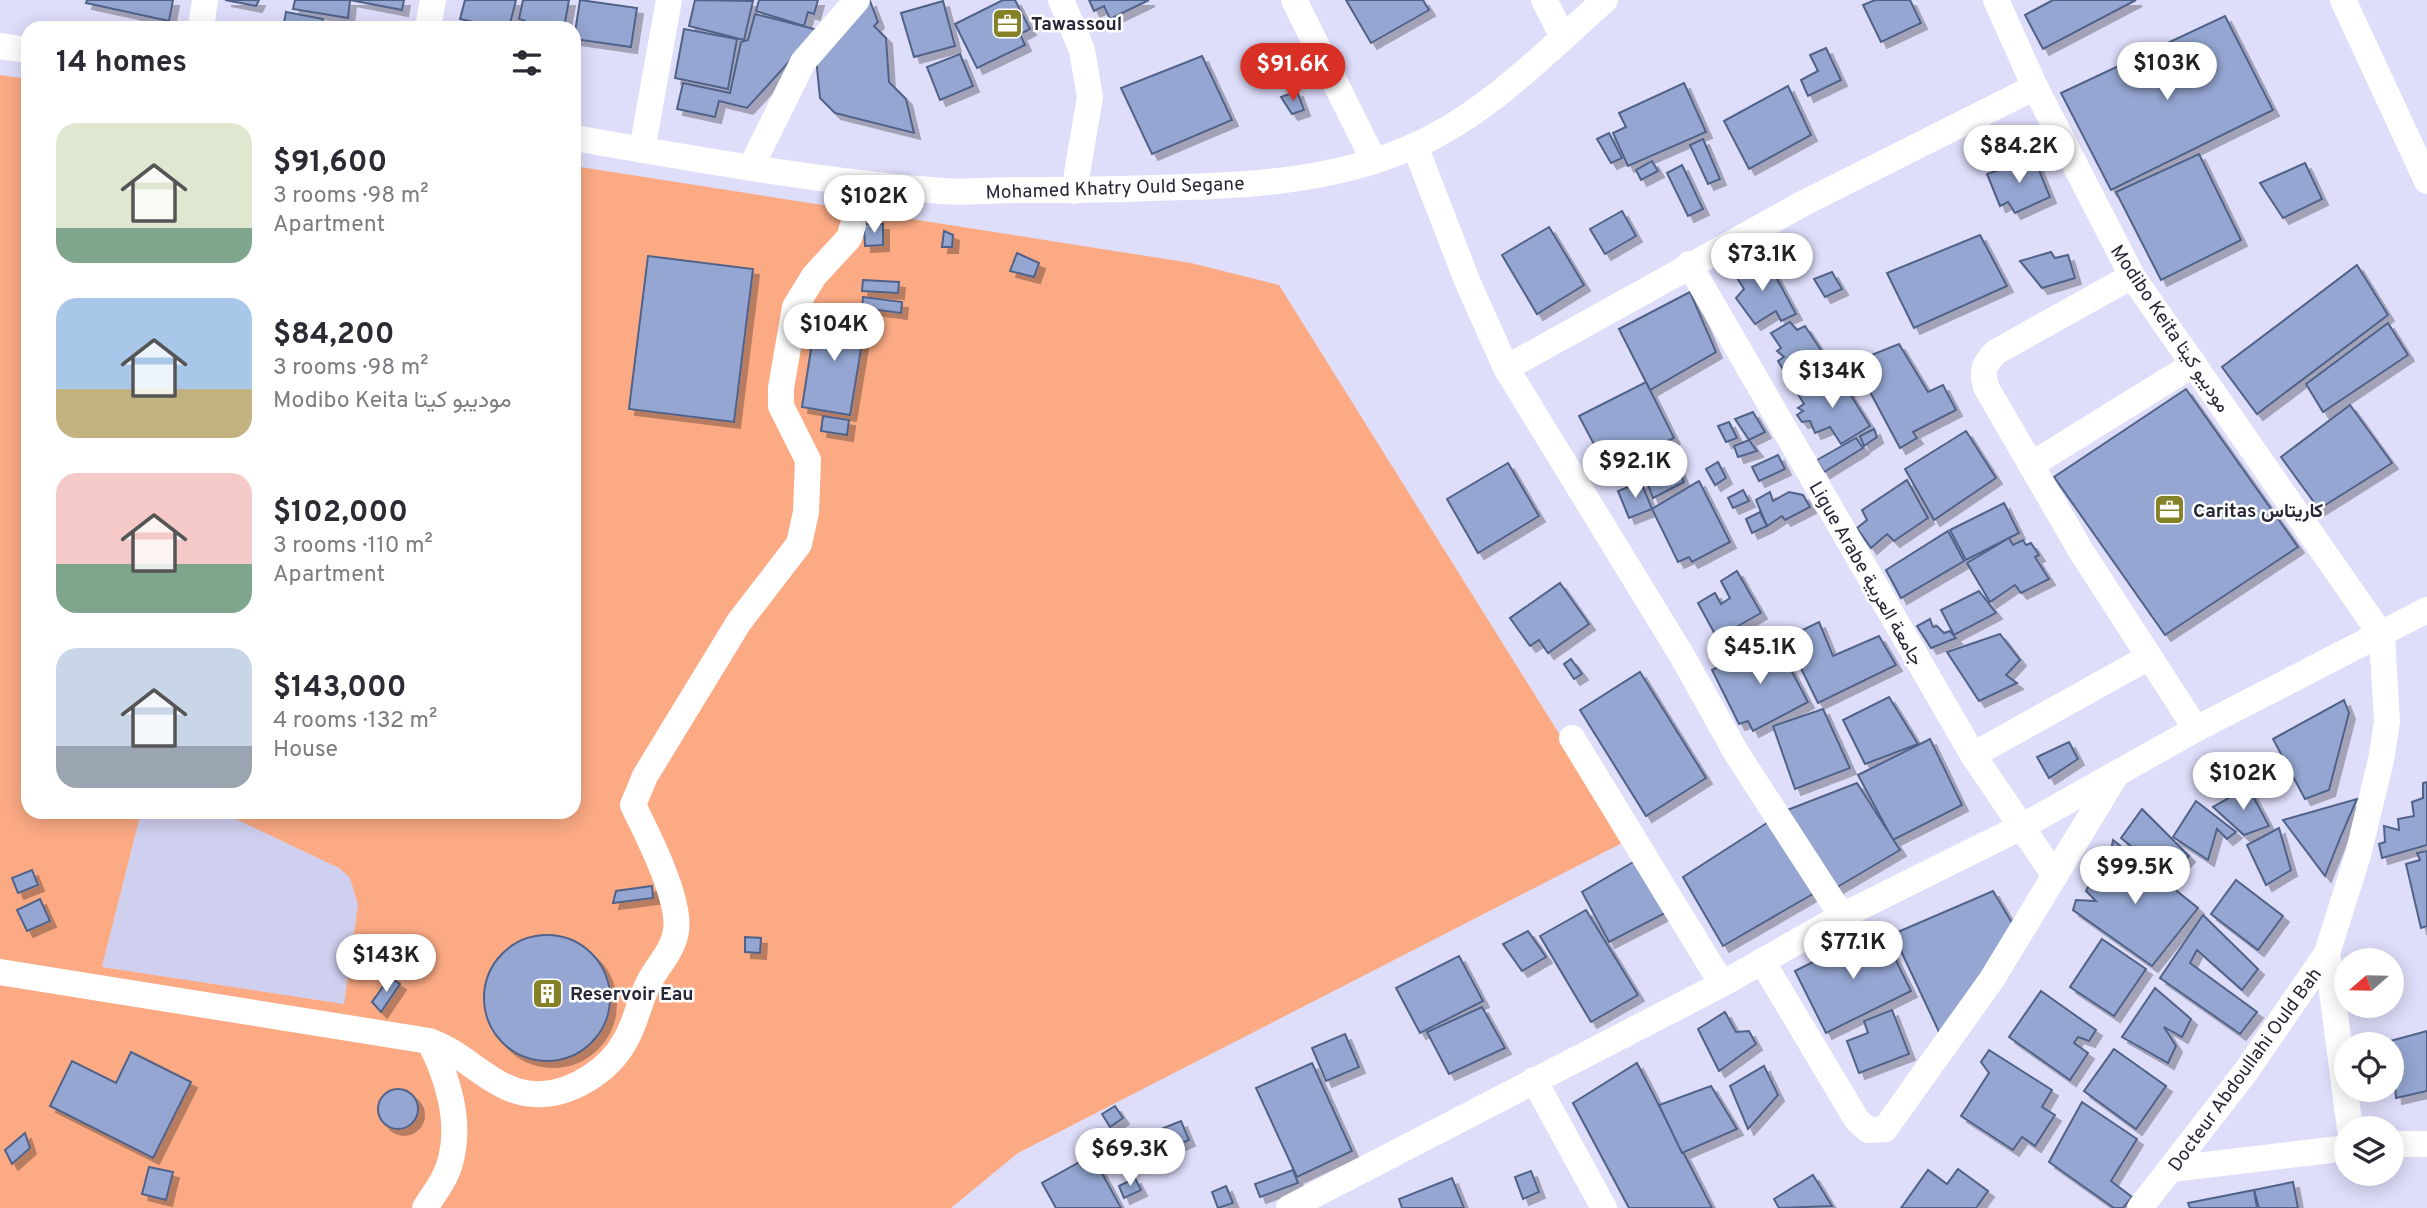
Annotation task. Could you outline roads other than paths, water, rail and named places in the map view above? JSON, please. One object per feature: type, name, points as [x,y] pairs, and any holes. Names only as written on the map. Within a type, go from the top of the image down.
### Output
[{"type":"street","points":[[202,21],[205,0]]},
{"type":"street","points":[[429,21],[433,0]]},
{"type":"street","points":[[642,150],[669,0]]},
{"type":"street","points":[[751,167],[803,62],[857,0]]},
{"type":"street","points":[[1060,0],[1082,50],[1090,97],[1074,191]]},
{"type":"street","points":[[1294,0],[1374,161]]},
{"type":"street","points":[[1544,0],[1563,37]]},
{"type":"street","name":"Mohamed Khatry Ould Segane","points":[[581,139],[855,183],[946,192],[1231,186],[1329,174],[1415,146],[1448,128],[1513,82],[1605,0]]},
{"type":"street","name":"Modibo Keita موديبو كيتا","points":[[1996,0],[2035,87],[2132,276],[2298,519],[2382,636]]},
{"type":"street","points":[[2343,0],[2427,181]]},
{"type":"street","points":[[0,46],[21,49]]},
{"type":"street","points":[[1506,368],[1689,264],[2035,87]]},
{"type":"street","points":[[1415,146],[1468,283],[1506,368],[1681,654],[1737,754],[1842,916]]},
{"type":"street","points":[[0,972],[429,1041],[448,1047],[500,1084],[523,1092],[543,1094],[565,1089],[590,1077],[613,1059],[626,1041],[641,998],[651,978],[664,963],[677,930],[670,888],[633,806],[645,776],[739,622],[799,544],[806,512],[808,460],[781,406],[781,388],[794,307],[814,276],[849,238],[853,225]]},
{"type":"street","name":"Ligue Arabe جامعة العربية","points":[[1689,264],[1973,755],[2055,876]]},
{"type":"street","points":[[2132,276],[1996,352],[1985,362],[1982,375],[1986,387],[2081,551],[2196,730]]},
{"type":"street","points":[[2031,465],[2194,365]]},
{"type":"street","points":[[1289,1208],[1722,984],[1842,916],[2021,827],[2196,730],[2382,636],[2427,610]]},
{"type":"street","name":"Docteur Abdoullahi Ould Bah","points":[[2140,1208],[2247,1070],[2327,953],[2358,855],[2388,722],[2382,636]]},
{"type":"street","points":[[1973,755],[2149,657]]},
{"type":"street","points":[[1572,738],[1722,984]]},
{"type":"street","points":[[1762,961],[1857,1120],[1868,1130],[1875,1132],[1885,1129],[1992,979],[2115,777]]},
{"type":"street","points":[[2327,953],[2348,1116]]},
{"type":"street","points":[[425,1208],[444,1180],[452,1158],[453,1136],[449,1091],[443,1070],[429,1041]]},
{"type":"street","points":[[1534,1080],[1604,1208]]},
{"type":"street","points":[[2404,1144],[2427,1144]]},
{"type":"street","points":[[2172,1169],[2334,1150]]},
{"type":"place","name":"Tawassoul","points":[[1008,23]]},
{"type":"place","name":"Caritas كاريتاس","points":[[2170,510]]},
{"type":"place","name":"Reservoir Eau","points":[[547,993]]}]
